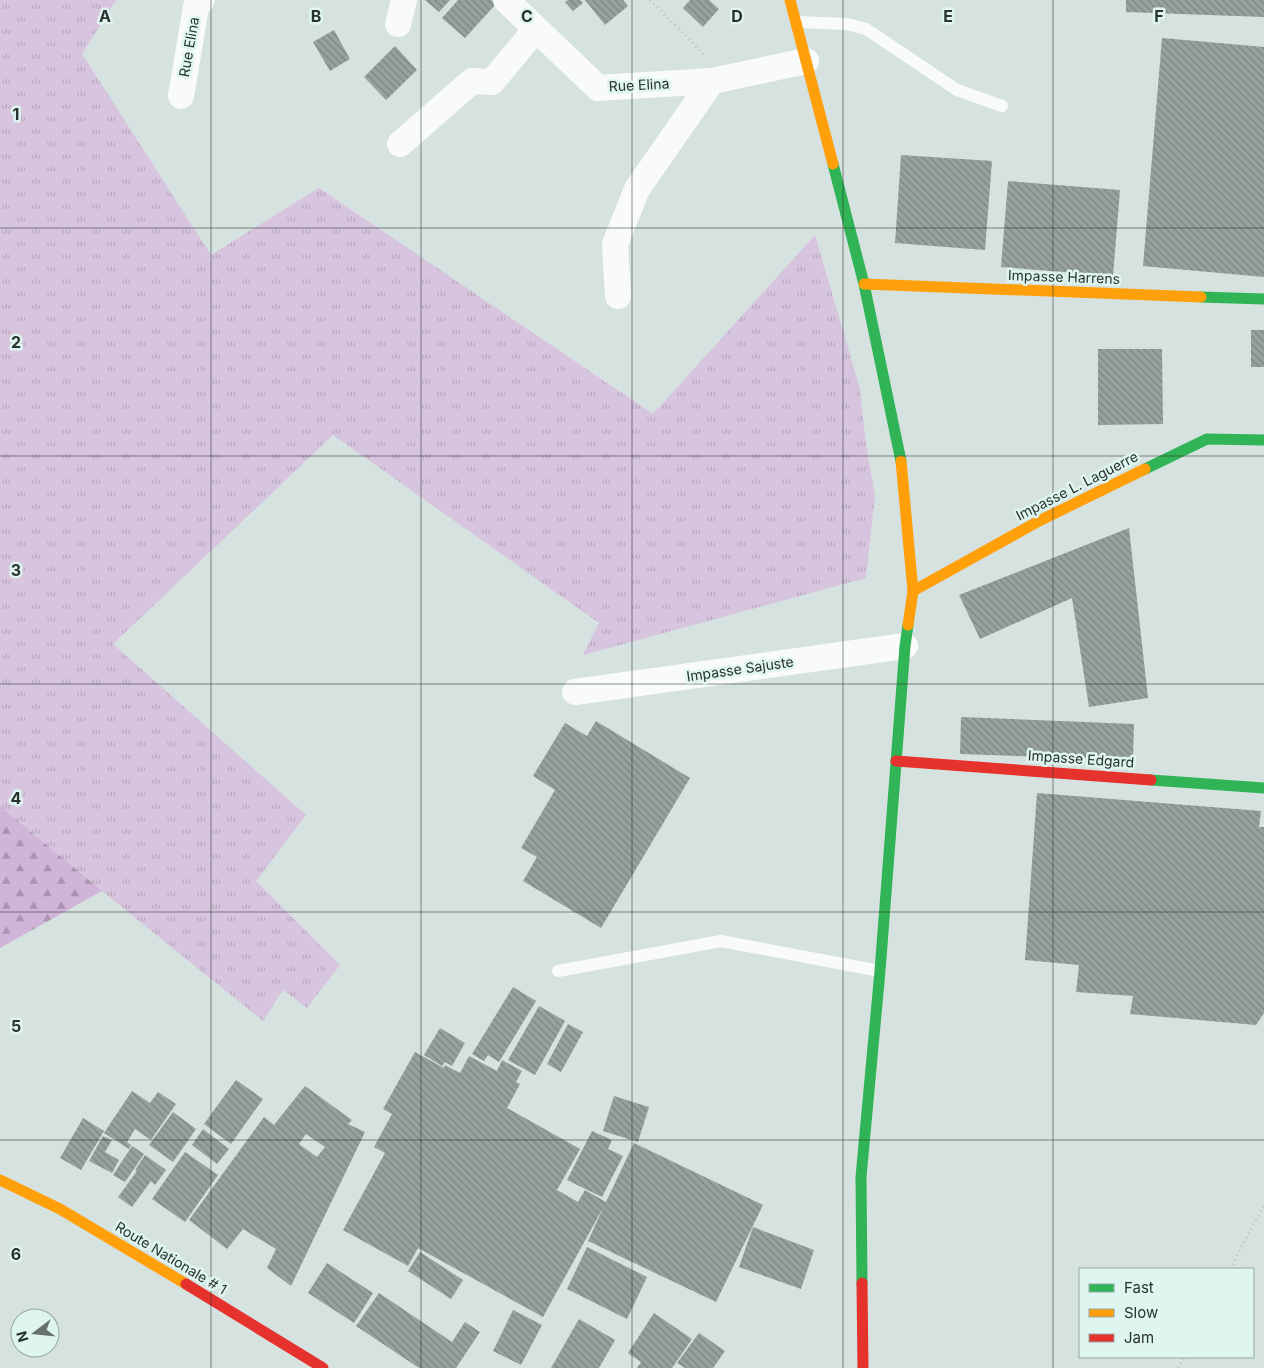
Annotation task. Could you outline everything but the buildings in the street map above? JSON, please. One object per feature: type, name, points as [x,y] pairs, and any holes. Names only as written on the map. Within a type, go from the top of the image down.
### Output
[{"type":"main road","points":[[790,0],[864,284],[900,452],[910,547],[912,591],[905,646],[880,971],[861,1177],[863,1368]]},
{"type":"main road","name":"Impasse Harrens","points":[[864,284],[1264,299]]},
{"type":"main road","name":"Impasse L. Laguerre","points":[[912,591],[1039,521],[1207,439],[1264,440]]},
{"type":"main road","name":"Impasse Edgard","points":[[896,760],[1264,788]]},
{"type":"main road","name":"Route Nationale # 1","points":[[0,1180],[68,1214],[323,1368]]},
{"type":"street","name":"Rue Elina","points":[[181,96],[196,7],[202,0]]},
{"type":"street","name":"Rue Elina","points":[[506,0],[598,88],[720,79],[806,61]]},
{"type":"street","points":[[400,144],[472,81],[492,82],[536,29]]},
{"type":"street","points":[[618,296],[615,244],[637,189],[720,79]]},
{"type":"street","name":"Impasse Sajuste","points":[[575,692],[905,646]]},
{"type":"lane","points":[[796,22],[847,24],[866,29],[957,90],[1002,106]]},
{"type":"lane","points":[[558,971],[721,940],[880,971]]},
{"type":"path","points":[[650,0],[720,79]]},
{"type":"path","points":[[1231,1268],[1264,1205]]},
{"type":"green space","points":[[0,0],[116,0],[82,54],[211,255],[319,188],[653,414],[815,235],[860,389],[866,445],[875,496],[866,578],[583,655],[599,623],[333,435],[113,644],[306,815],[256,881],[340,965],[307,1008],[283,990],[263,1021],[0,806]]},
{"type":"green space","points":[[0,806],[102,891],[0,948]]},
{"type":"traffic: fast","points":[[833,164],[864,284],[901,461]]},
{"type":"traffic: fast","points":[[1201,297],[1264,299]]},
{"type":"traffic: fast","points":[[1145,469],[1207,439],[1264,440]]},
{"type":"traffic: fast","points":[[862,1283],[861,1177],[908,625]]},
{"type":"traffic: fast","points":[[1151,780],[1264,788]]},
{"type":"traffic: slow","points":[[790,0],[833,164]]},
{"type":"traffic: slow","points":[[864,284],[1201,297]]},
{"type":"traffic: slow","points":[[901,461],[913,591],[908,625]]},
{"type":"traffic: slow","points":[[913,591],[1039,521],[1145,469]]},
{"type":"traffic: slow","points":[[0,1180],[60,1209],[186,1284]]},
{"type":"traffic: jam","points":[[896,761],[1151,780]]},
{"type":"traffic: jam","points":[[862,1283],[863,1368]]},
{"type":"traffic: jam","points":[[186,1284],[323,1368]]}]
